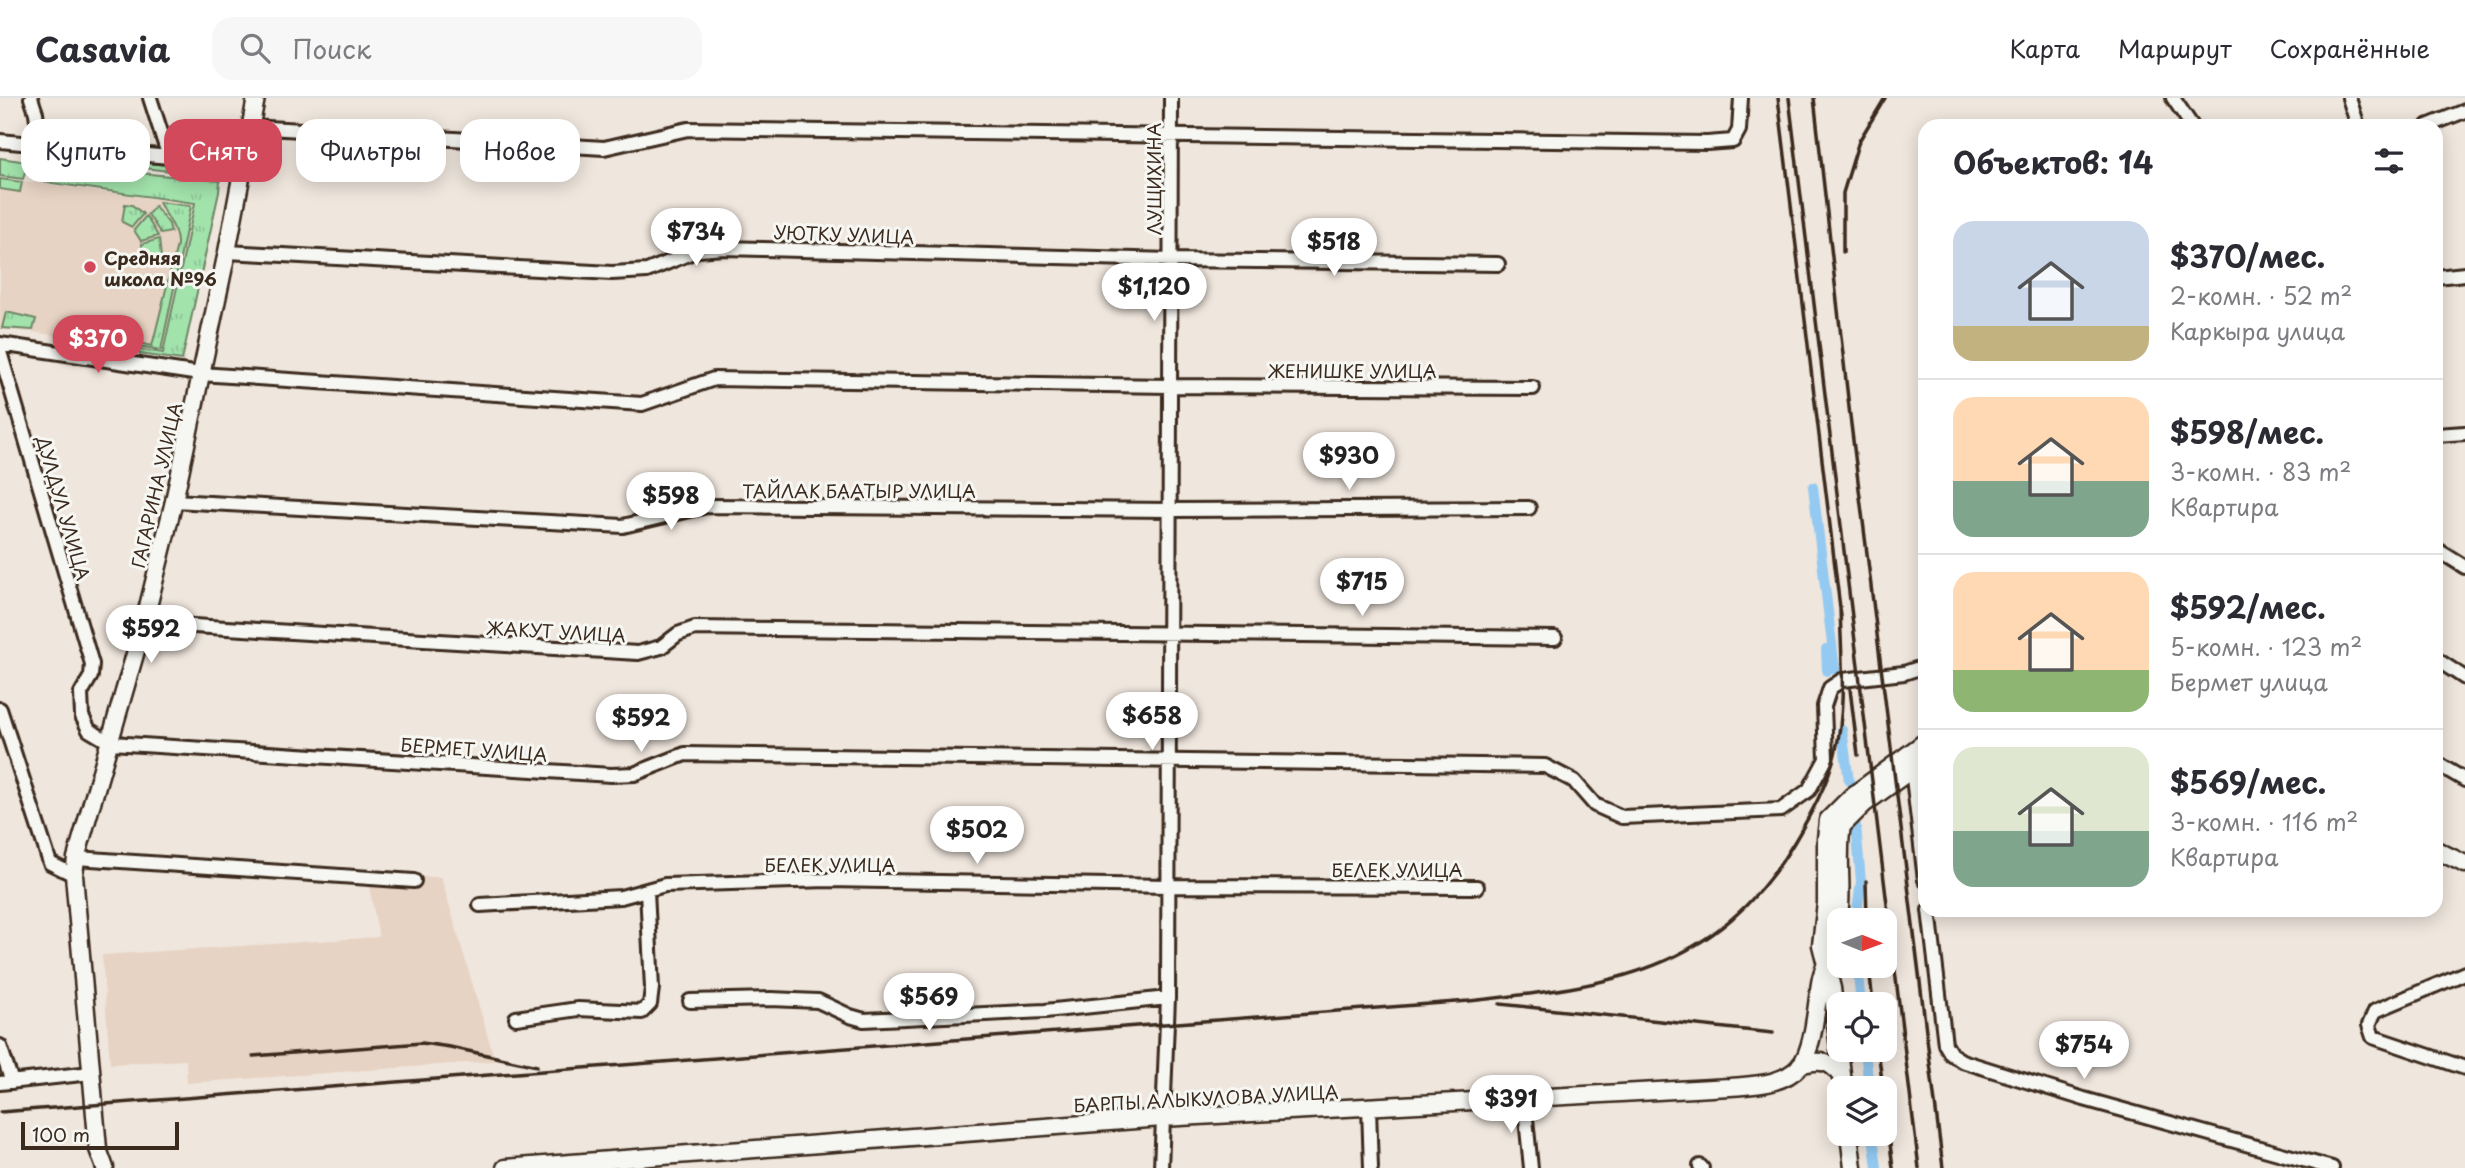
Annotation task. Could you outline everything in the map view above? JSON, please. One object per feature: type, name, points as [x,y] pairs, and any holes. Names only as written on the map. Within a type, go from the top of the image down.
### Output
[{"type":"main road","name":"ГАГАРИНА УЛИЦА","points":[[252,119],[256,98]]},
{"type":"main road","name":"ГАГАРИНА УЛИЦА","points":[[105,1168],[98,1149],[74,874],[76,858],[144,623],[174,501],[241,182]]},
{"type":"main road","points":[[1842,1076],[1832,988],[1821,945],[1826,903],[1828,820],[1852,796],[1918,747]]},
{"type":"main road","points":[[1800,1065],[1811,1036],[1825,964],[1834,943],[1840,907],[1842,826],[1854,812],[1918,764]]},
{"type":"main road","points":[[2443,853],[2465,864]]},
{"type":"main road","points":[[1800,1065],[1816,1060],[1825,1061],[1838,1071],[1840,1076]]},
{"type":"main road","name":"БАРПЫ АЛЫКУЛОВА УЛИЦА","points":[[505,1168],[1162,1118],[1764,1084],[1782,1079],[1800,1065]]},
{"type":"main road","points":[[1850,1146],[1853,1168]]},
{"type":"street","points":[[31,98],[37,119]]},
{"type":"street","points":[[150,98],[164,141]]},
{"type":"street","name":"ЛУЩИХИНА","points":[[1161,1168],[1168,998],[1171,98]]},
{"type":"street","points":[[282,129],[604,148],[688,129],[1707,143],[1732,141],[1739,130],[1741,98]]},
{"type":"street","points":[[2173,98],[2187,119]]},
{"type":"street","points":[[2349,98],[2356,119]]},
{"type":"street","points":[[2443,120],[2465,111]]},
{"type":"street","points":[[0,141],[21,143]]},
{"type":"street","name":"УЮТКУ УЛИЦА","points":[[227,252],[612,274],[647,271],[698,250],[724,248],[1171,260],[1498,264]]},
{"type":"street","points":[[2443,277],[2465,274]]},
{"type":"street","name":"ЖЕНИШКЕ УЛИЦА","points":[[0,344],[200,374],[642,404],[714,379],[1533,388]]},
{"type":"street","name":"ДУЛДУЛ УЛИЦА","points":[[0,352],[92,664],[91,676],[81,693],[82,716],[89,730],[111,743]]},
{"type":"street","points":[[2443,435],[2465,433]]},
{"type":"street","name":"ТАЙЛАК БААТЫР УЛИЦА","points":[[174,501],[623,526],[707,506],[1170,510],[1529,508]]},
{"type":"street","points":[[2443,553],[2465,567]]},
{"type":"street","name":"ЖАКУТ УЛИЦА","points":[[144,623],[638,653],[661,647],[678,634],[695,628],[1555,638]]},
{"type":"street","points":[[2443,664],[2465,678]]},
{"type":"street","points":[[1169,763],[1545,766],[1574,782],[1595,805],[1622,817],[1781,810],[1809,790],[1826,759],[1824,706],[1830,688],[1842,680],[1904,673],[1918,668]]},
{"type":"street","points":[[0,709],[50,863],[74,874]]},
{"type":"street","name":"БЕРМЕТ УЛИЦА","points":[[111,743],[611,775],[634,774],[685,754],[1169,763]]},
{"type":"street","points":[[2443,767],[2465,779]]},
{"type":"street","points":[[76,858],[414,881]]},
{"type":"street","name":"БЕЛЕК УЛИЦА","points":[[480,905],[621,897],[665,885],[828,880],[1168,886],[1477,887]]},
{"type":"street","points":[[516,1018],[578,1009],[642,1012],[650,1004],[652,988],[647,891]]},
{"type":"street","points":[[1929,917],[1945,1044],[1951,1054],[1962,1061],[2084,1099],[2332,1168]]},
{"type":"street","points":[[2465,973],[2375,1011],[2369,1025],[2373,1037],[2465,1068]]},
{"type":"street","points":[[690,1001],[818,1001],[863,1020],[1045,1011],[1168,998]]},
{"type":"street","points":[[0,1046],[6,1083],[91,1073]]},
{"type":"street","points":[[1524,1099],[1531,1168]]},
{"type":"street","points":[[1369,1108],[1371,1168]]},
{"type":"shaded area","name":"Средняя школа №96","points":[[0,178],[193,204],[162,352],[0,329]]},
{"type":"shaded area","points":[[367,876],[441,877],[495,1061],[187,1083],[186,1060],[110,1064],[102,955],[379,937]]},
{"type":"green space","points":[[0,158],[21,161],[21,179],[0,176]]},
{"type":"green space","points":[[150,163],[164,165],[164,170],[150,169]]},
{"type":"green space","points":[[150,174],[164,175],[164,182],[220,182],[182,360],[140,354],[135,349],[163,353],[195,203],[44,182],[150,182]]},
{"type":"green space","points":[[0,179],[22,182],[20,192],[0,189]]},
{"type":"green space","points":[[159,202],[191,206],[161,350],[137,346],[139,343],[152,346],[177,245],[173,227]]},
{"type":"green space","points":[[125,204],[132,205],[143,214],[132,227],[122,222]]},
{"type":"green space","points":[[155,206],[169,224],[171,232],[161,234],[148,214]]},
{"type":"green space","points":[[146,216],[158,236],[141,241],[134,230]]},
{"type":"green space","points":[[159,239],[159,263],[143,259],[142,244]]},
{"type":"green space","points":[[6,312],[36,319],[33,330],[2,328]]},
{"type":"waterway","points":[[1813,487],[1835,669]]},
{"type":"waterway","points":[[1826,649],[1827,671]]},
{"type":"waterway","points":[[1842,730],[1849,781]]},
{"type":"waterway","points":[[1856,826],[1861,881],[1858,908]]},
{"type":"waterway","points":[[1858,978],[1860,992]]},
{"type":"waterway","points":[[1866,1062],[1868,1076]]},
{"type":"waterway","points":[[1874,1146],[1877,1168]]},
{"type":"railway","points":[[1778,98],[1841,616]]},
{"type":"railway","points":[[1789,98],[1919,1168]]},
{"type":"railway","points":[[1814,98],[1850,416],[1943,1168]]},
{"type":"railway","points":[[1843,252],[1843,193],[1859,141],[1885,98]]},
{"type":"railway","points":[[0,1112],[1469,1001],[1568,988],[1613,979],[1655,965],[1694,946],[1731,920],[1764,885],[1795,841],[1823,788],[1832,766],[1839,736],[1842,680],[1840,606]]},
{"type":"railway","points":[[1850,689],[1858,755]]},
{"type":"railway","points":[[1866,881],[1867,908]]},
{"type":"railway","points":[[1870,978],[1872,992]]},
{"type":"railway","points":[[1500,1004],[1773,1033]]},
{"type":"railway","points":[[253,1056],[422,1043],[537,1066]]},
{"type":"railway","points":[[1880,1062],[1881,1076]]},
{"type":"railway","points":[[1890,1146],[1893,1168]]},
{"type":"place","name":"Средняя школа №96","points":[[90,267]]}]
